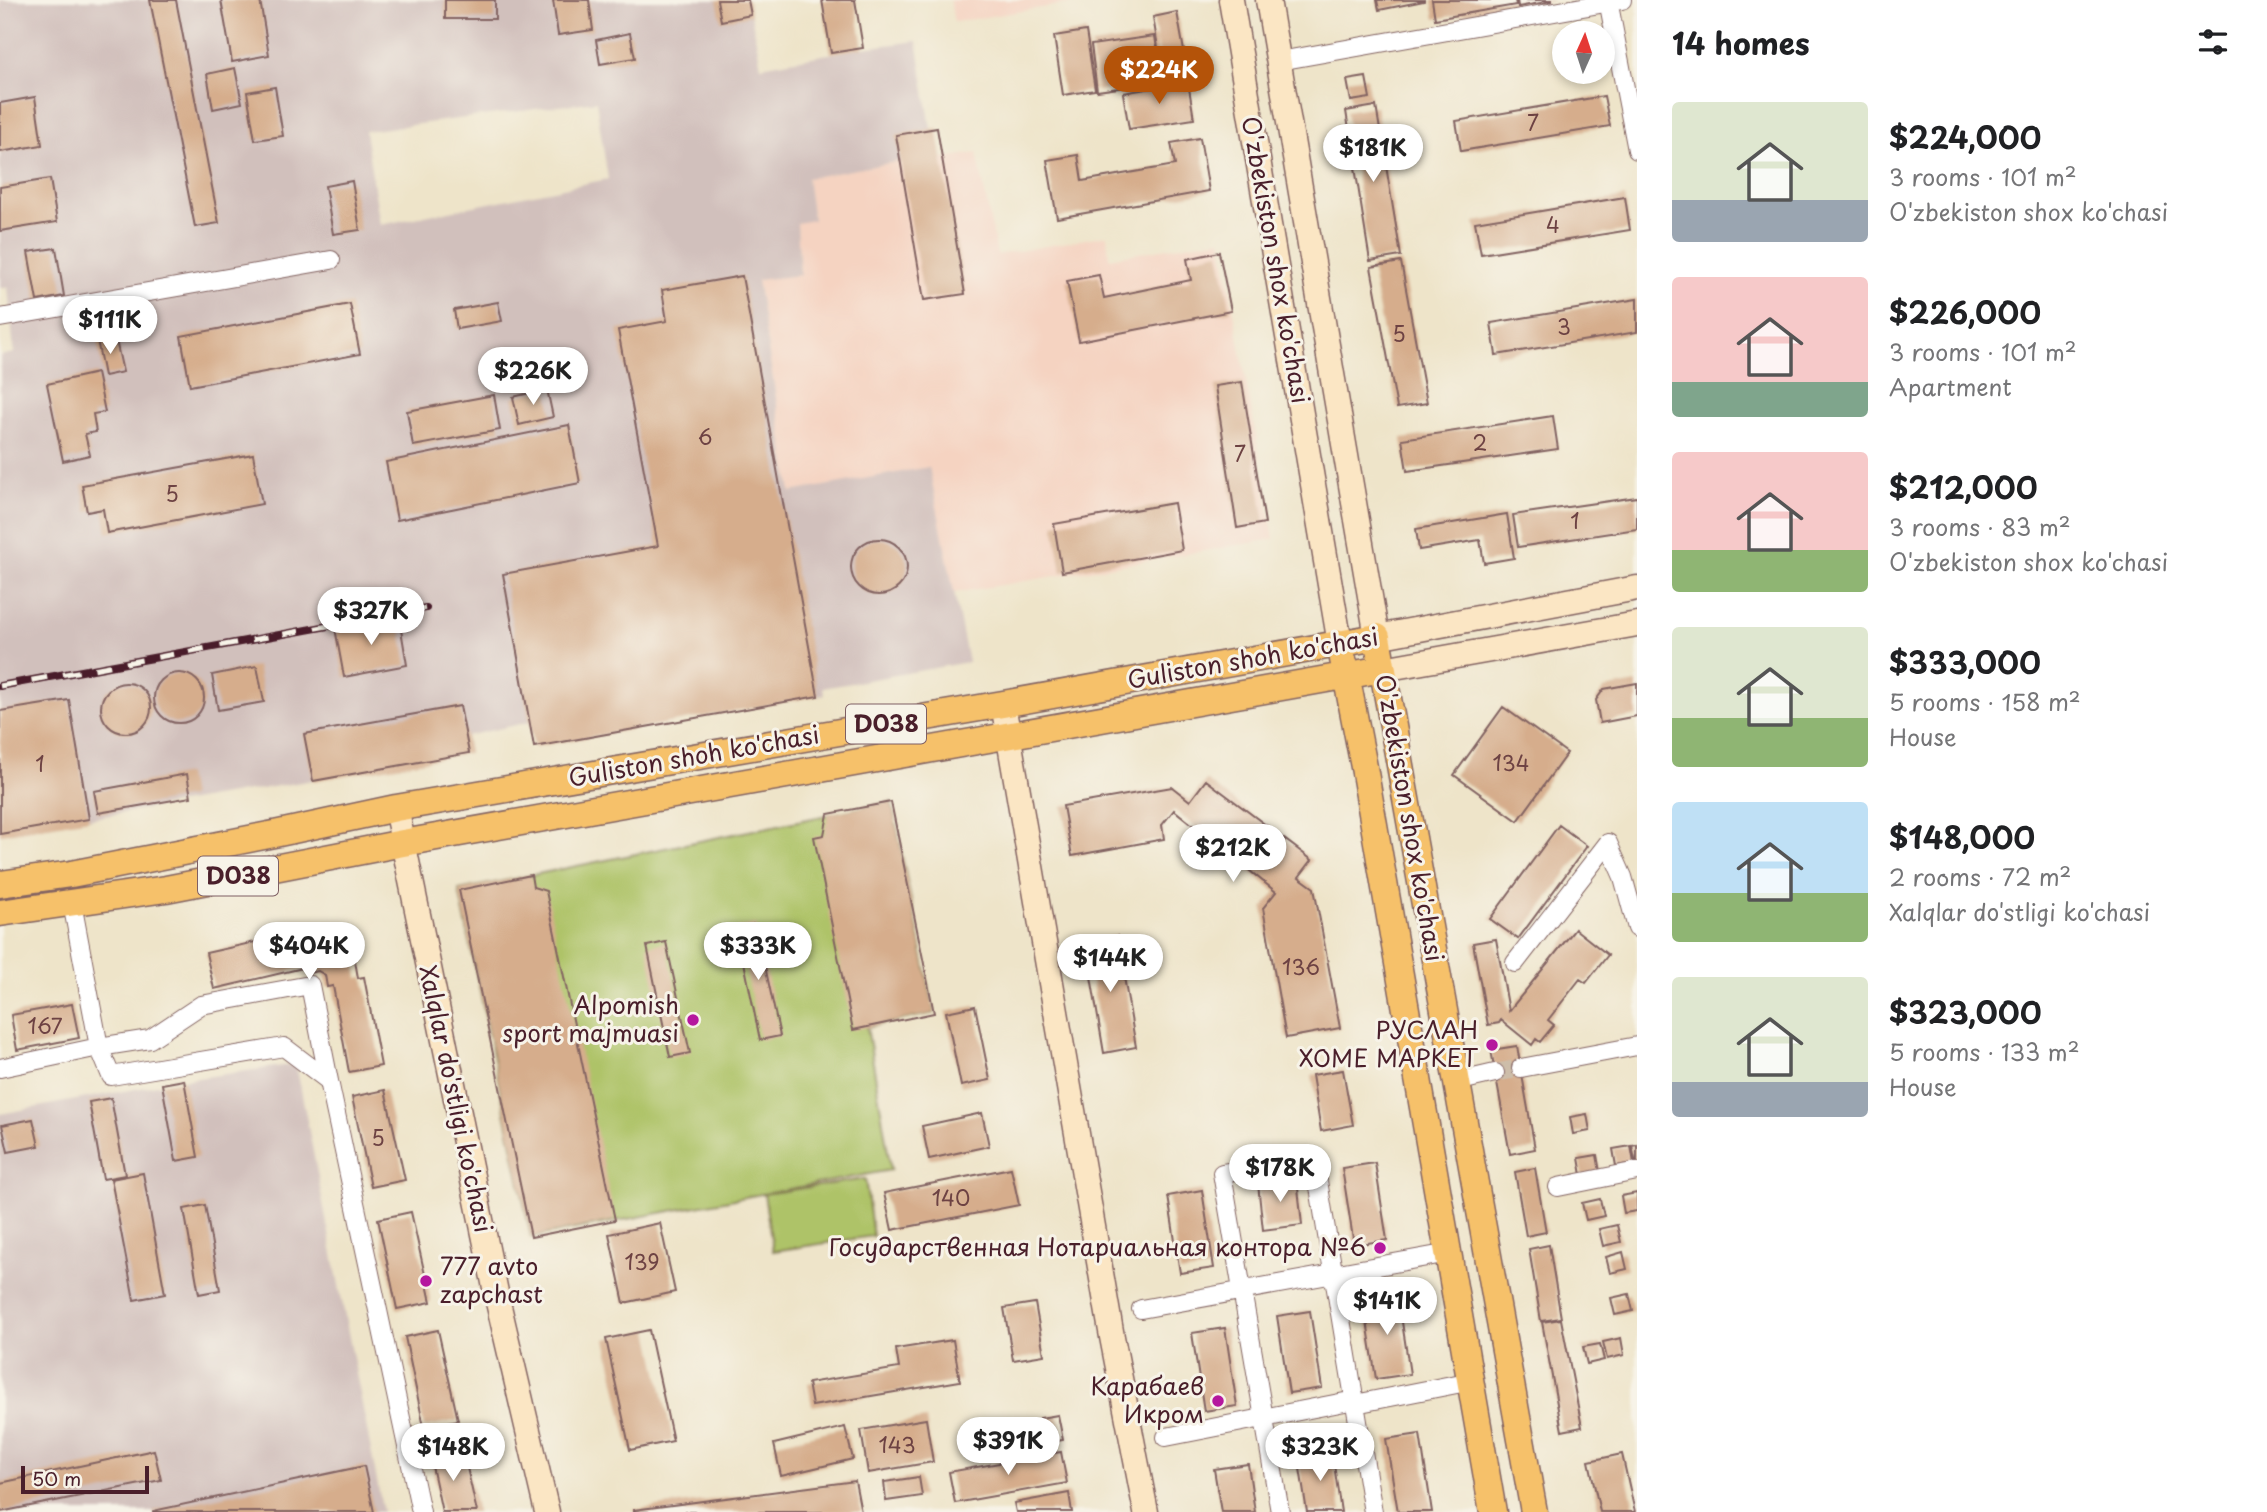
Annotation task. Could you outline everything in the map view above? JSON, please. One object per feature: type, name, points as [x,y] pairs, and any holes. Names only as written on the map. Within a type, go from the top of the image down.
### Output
[{"type":"main road","name":"O'zbekiston shox ko'chasi","points":[[1231,0],[1340,644],[1493,1512]]},
{"type":"main road","name":"O'zbekiston shox ko'chasi","points":[[1268,0],[1365,576],[1534,1512]]},
{"type":"main road","points":[[1331,581],[1365,576]]},
{"type":"main road","name":"Guliston shoh ko'chasi","points":[[0,884],[162,856],[396,808],[1003,704],[1637,588]]},
{"type":"main road","name":"Guliston shoh ko'chasi","points":[[0,912],[166,890],[403,843],[1637,624]]},
{"type":"main road","points":[[1003,704],[1112,1337],[1146,1512]]},
{"type":"main road","points":[[1357,732],[1393,726]]},
{"type":"main road","name":"Xalqlar do'stligi ko'chasi","points":[[396,808],[498,1302],[547,1512]]},
{"type":"street","points":[[1279,61],[1613,1],[1637,150]]},
{"type":"street","points":[[0,318],[331,260]]},
{"type":"street","points":[[1515,963],[1608,843],[1623,877],[1637,928]]},
{"type":"street","points":[[0,864],[0,875]]},
{"type":"street","points":[[72,903],[99,1047],[111,1076],[284,1047],[329,1081]]},
{"type":"street","points":[[0,1068],[150,1039],[201,1005],[310,985],[421,1512]]},
{"type":"street","points":[[1521,1068],[1637,1048]]},
{"type":"street","points":[[1456,1082],[1495,1073]]},
{"type":"street","points":[[1280,1512],[1222,1174],[1314,1157],[1373,1512]]},
{"type":"street","points":[[1558,1187],[1637,1171]]},
{"type":"street","points":[[1142,1309],[1449,1253]]},
{"type":"street","points":[[1166,1437],[1472,1381]]},
{"type":"shaded area","points":[[0,0],[748,0],[761,66],[917,41],[931,129],[896,135],[901,161],[807,178],[813,220],[797,223],[800,275],[757,280],[791,492],[929,467],[968,662],[823,688],[824,695],[534,747],[529,722],[466,736],[469,753],[0,834],[0,356],[14,353],[8,288],[0,288]],"holes":[[[596,101],[608,179],[380,225],[365,131]]]},
{"type":"shaded area","points":[[950,0],[1091,0],[954,22]]},
{"type":"shaded area","points":[[937,128],[942,158],[977,153],[997,255],[1107,235],[1109,258],[1221,239],[1274,539],[954,593],[929,468],[791,492],[757,280],[800,275],[797,223],[813,219],[807,178],[900,161],[896,135]]},
{"type":"shaded area","points":[[296,1064],[383,1512],[0,1512],[0,1114],[184,1080]]},
{"type":"green space","name":"Alpomish sport majmuasi","points":[[891,802],[934,1013],[867,1027],[891,1170],[531,1237],[459,890]]},
{"type":"green space","points":[[865,1179],[873,1236],[773,1251],[764,1194]]},
{"type":"building","points":[[150,0],[176,0],[219,223],[195,227]]},
{"type":"building","points":[[221,0],[260,0],[269,55],[232,62]]},
{"type":"building","points":[[445,0],[495,0],[495,19],[445,19]]},
{"type":"building","points":[[553,0],[589,0],[593,30],[558,35]]},
{"type":"building","points":[[717,0],[748,0],[751,15],[721,21]]},
{"type":"building","points":[[822,0],[855,0],[863,48],[831,53]]},
{"type":"building","points":[[1377,0],[1424,0],[1424,1],[1379,10]]},
{"type":"building","points":[[1432,0],[1515,0],[1516,5],[1435,19]]},
{"type":"building","points":[[1517,0],[1552,0],[1552,1],[1518,7]]},
{"type":"building","points":[[1177,12],[1189,79],[1164,83],[1153,17]]},
{"type":"building","points":[[1086,31],[1095,90],[1063,95],[1054,36]]},
{"type":"building","points":[[630,33],[635,58],[600,64],[596,40]]},
{"type":"building","points":[[1155,36],[1162,82],[1097,91],[1091,45]]},
{"type":"building","points":[[235,68],[242,103],[213,109],[207,74]]},
{"type":"building","points":[[1366,77],[1370,98],[1351,101],[1347,80]]},
{"type":"building","points":[[1188,82],[1194,119],[1129,129],[1123,93]]},
{"type":"building","points":[[275,87],[283,136],[255,140],[247,92]]},
{"type":"building","points":[[1604,96],[1610,126],[1461,151],[1456,121]]},
{"type":"building","points":[[35,97],[42,145],[0,152],[0,103]]},
{"type":"building","points":[[1376,106],[1401,256],[1370,261],[1346,111]]},
{"type":"building","points":[[937,128],[965,294],[924,300],[896,135]]},
{"type":"building","points":[[1200,138],[1209,191],[1057,218],[1047,160],[1078,155],[1082,181],[1175,165],[1171,143]]},
{"type":"building","points":[[50,179],[57,222],[0,231],[0,187]]},
{"type":"building","points":[[352,181],[360,230],[333,234],[325,186]]},
{"type":"building","points":[[1625,197],[1630,230],[1481,254],[1475,222]]},
{"type":"building","points":[[56,248],[64,296],[37,301],[28,252]]},
{"type":"building","points":[[1219,252],[1231,311],[1079,341],[1067,281],[1099,275],[1104,298],[1191,280],[1187,259]]},
{"type":"building","points":[[1401,262],[1427,403],[1397,408],[1371,267]]},
{"type":"building","points":[[742,276],[818,696],[534,747],[503,574],[658,546],[618,330],[667,321],[662,290]]},
{"type":"building","points":[[1637,299],[1637,332],[1496,355],[1491,323]]},
{"type":"building","points":[[498,302],[502,321],[457,329],[454,310]]},
{"type":"building","points":[[350,304],[360,354],[190,386],[181,336]]},
{"type":"building","points":[[115,336],[123,372],[104,376],[97,340]]},
{"type":"building","points":[[97,373],[105,412],[93,414],[96,432],[85,434],[90,455],[63,461],[47,384]]},
{"type":"building","points":[[1242,382],[1265,523],[1237,528],[1215,386]]},
{"type":"building","points":[[547,389],[553,417],[519,425],[513,397]]},
{"type":"building","points":[[494,395],[500,430],[413,446],[407,411]]},
{"type":"building","points":[[1553,416],[1558,449],[1407,471],[1402,439]]},
{"type":"building","points":[[569,425],[580,483],[397,520],[386,462]]},
{"type":"building","points":[[253,454],[262,504],[107,533],[103,509],[87,512],[82,485]]},
{"type":"building","points":[[1637,497],[1637,529],[1518,547],[1513,515]]},
{"type":"building","points":[[1174,503],[1182,550],[1062,572],[1054,524]]},
{"type":"building","points":[[1507,514],[1514,558],[1484,563],[1480,540],[1419,550],[1416,529]]},
{"type":"building","points":[[879,539],[890,541],[899,547],[905,556],[905,578],[899,587],[890,593],[879,595],[868,593],[859,587],[853,578],[851,567],[853,556],[859,547],[868,541]]},
{"type":"building","points":[[399,618],[407,665],[344,677],[335,628]]},
{"type":"building","points":[[257,666],[264,702],[218,710],[212,675]]},
{"type":"building","points":[[179,673],[197,680],[204,698],[197,716],[179,723],[161,716],[154,698],[161,680]]},
{"type":"building","points":[[126,683],[144,690],[151,708],[144,726],[126,733],[108,726],[101,708],[108,690]]},
{"type":"building","points":[[1637,683],[1637,716],[1600,723],[1596,700],[1604,689]]},
{"type":"building","points":[[69,700],[89,819],[0,834],[0,711]]},
{"type":"building","points":[[460,706],[469,753],[313,781],[304,734]]},
{"type":"building","points":[[1503,707],[1567,753],[1518,821],[1454,775]]},
{"type":"building","points":[[187,774],[191,797],[98,813],[94,791]]},
{"type":"building","points":[[1206,780],[1312,860],[1299,877],[1314,888],[1340,1028],[1286,1038],[1263,908],[1276,892],[1174,810],[1162,825],[1164,839],[1072,856],[1063,806],[1172,787],[1190,801]]},
{"type":"building","points":[[891,802],[934,1013],[853,1030],[814,837],[824,835],[828,814]]},
{"type":"building","points":[[1559,825],[1587,846],[1518,939],[1490,919]]},
{"type":"building","points":[[531,875],[533,887],[546,891],[615,1220],[531,1237],[459,890]]},
{"type":"building","points":[[756,924],[780,1036],[760,1040],[737,928]]},
{"type":"building","points":[[1575,929],[1608,955],[1586,983],[1580,979],[1548,1020],[1554,1025],[1540,1042],[1536,1039],[1532,1045],[1501,1020],[1488,1025],[1473,943],[1496,939],[1509,1011]]},
{"type":"building","points":[[329,931],[353,949],[358,978],[364,977],[381,1066],[349,1072],[333,986],[327,987],[325,975],[318,971],[309,973],[307,967],[214,989],[206,953],[300,932],[301,938]]},
{"type":"building","points":[[1117,936],[1136,1047],[1104,1053],[1085,941]]},
{"type":"building","points":[[666,942],[690,1053],[670,1057],[647,946]]},
{"type":"building","points":[[72,1004],[79,1038],[17,1050],[11,1015]]},
{"type":"building","points":[[975,1006],[990,1080],[961,1086],[946,1012]]},
{"type":"building","points":[[1517,1046],[1535,1149],[1510,1154],[1491,1050]]},
{"type":"building","points":[[1343,1070],[1353,1125],[1321,1131],[1312,1075]]},
{"type":"building","points":[[184,1080],[198,1157],[176,1161],[162,1084]]},
{"type":"building","points":[[385,1090],[405,1180],[371,1187],[352,1097]]},
{"type":"building","points":[[111,1098],[125,1175],[103,1179],[89,1102]]},
{"type":"building","points":[[982,1113],[989,1146],[929,1159],[922,1126]]},
{"type":"building","points":[[1587,1114],[1590,1131],[1573,1134],[1570,1117]]},
{"type":"building","points":[[33,1119],[39,1146],[8,1152],[2,1125]]},
{"type":"building","points":[[1637,1145],[1637,1164],[1636,1164],[1632,1146]]},
{"type":"building","points":[[1631,1146],[1634,1163],[1616,1166],[1613,1149]]},
{"type":"building","points":[[1597,1155],[1600,1172],[1582,1175],[1579,1158]]},
{"type":"building","points":[[1375,1163],[1387,1240],[1354,1245],[1342,1168]]},
{"type":"building","points":[[1011,1168],[1019,1205],[892,1230],[884,1193]]},
{"type":"building","points":[[1535,1168],[1546,1232],[1526,1236],[1515,1172]]},
{"type":"building","points":[[143,1173],[165,1294],[134,1300],[111,1179]]},
{"type":"building","points":[[1297,1179],[1302,1225],[1263,1230],[1258,1184]]},
{"type":"building","points":[[1202,1190],[1214,1268],[1180,1273],[1168,1196]]},
{"type":"building","points":[[1637,1193],[1637,1211],[1624,1213],[1621,1196]]},
{"type":"building","points":[[1600,1199],[1604,1216],[1586,1220],[1582,1203]]},
{"type":"building","points":[[205,1205],[220,1290],[199,1294],[184,1209]]},
{"type":"building","points":[[411,1212],[431,1302],[397,1309],[378,1219]]},
{"type":"building","points":[[660,1223],[675,1292],[624,1303],[609,1234]]},
{"type":"building","points":[[1617,1225],[1621,1242],[1603,1246],[1599,1229]]},
{"type":"building","points":[[1549,1245],[1561,1318],[1541,1321],[1529,1249]]},
{"type":"building","points":[[1623,1252],[1627,1269],[1610,1273],[1606,1257]]},
{"type":"building","points":[[1629,1294],[1633,1311],[1615,1315],[1611,1298]]},
{"type":"building","points":[[1398,1296],[1410,1374],[1376,1379],[1364,1301]]},
{"type":"building","points":[[1035,1303],[1044,1355],[1013,1360],[1004,1308]]},
{"type":"building","points":[[1310,1311],[1322,1388],[1289,1393],[1277,1316]]},
{"type":"building","points":[[1561,1319],[1582,1427],[1562,1431],[1542,1322]]},
{"type":"building","points":[[1225,1328],[1237,1406],[1204,1411],[1192,1333]]},
{"type":"building","points":[[438,1330],[458,1420],[424,1427],[405,1337]]},
{"type":"building","points":[[649,1330],[673,1441],[630,1450],[606,1339]]},
{"type":"building","points":[[1621,1338],[1624,1355],[1607,1359],[1603,1342]]},
{"type":"building","points":[[953,1340],[960,1381],[812,1406],[808,1383],[899,1368],[896,1349]]},
{"type":"building","points":[[1600,1344],[1604,1360],[1587,1364],[1583,1347]]},
{"type":"building","points":[[1058,1415],[1063,1440],[1045,1443],[1040,1418]]},
{"type":"building","points":[[926,1419],[933,1462],[868,1473],[861,1430]]},
{"type":"building","points":[[845,1427],[853,1459],[781,1476],[774,1444]]},
{"type":"building","points":[[1420,1434],[1432,1512],[1398,1512],[1386,1439]]},
{"type":"building","points":[[154,1450],[161,1480],[0,1512],[0,1483]]},
{"type":"building","points":[[463,1450],[477,1512],[442,1512],[430,1457]]},
{"type":"building","points":[[1332,1451],[1341,1512],[1307,1512],[1298,1456]]},
{"type":"building","points":[[1061,1452],[1067,1483],[955,1503],[949,1472]]},
{"type":"building","points":[[1622,1454],[1635,1512],[1600,1512],[1589,1461]]},
{"type":"building","points":[[1248,1464],[1255,1512],[1221,1512],[1214,1469]]},
{"type":"building","points":[[364,1466],[374,1512],[153,1512],[153,1511]]},
{"type":"building","points":[[919,1477],[922,1496],[886,1501],[884,1482]]},
{"type":"building","points":[[855,1481],[861,1512],[634,1512],[634,1510]]},
{"type":"building","points":[[1069,1493],[1072,1512],[1016,1512],[1014,1503]]},
{"type":"tunnel","points":[[1495,1073],[1521,1068]]},
{"type":"railway","points":[[0,686],[426,608]]},
{"type":"place","name":"Alpomish sport majmuasi","points":[[693,1020]]},
{"type":"place","name":"РУСЛАН ХОМЕ МАРКЕТ","points":[[1492,1045]]},
{"type":"place","name":"Государственная Нотариальная контора №6","points":[[1380,1248]]},
{"type":"place","name":"777 avto zapchast","points":[[426,1281]]},
{"type":"place","name":"Карабаев Икром","points":[[1218,1401]]}]
